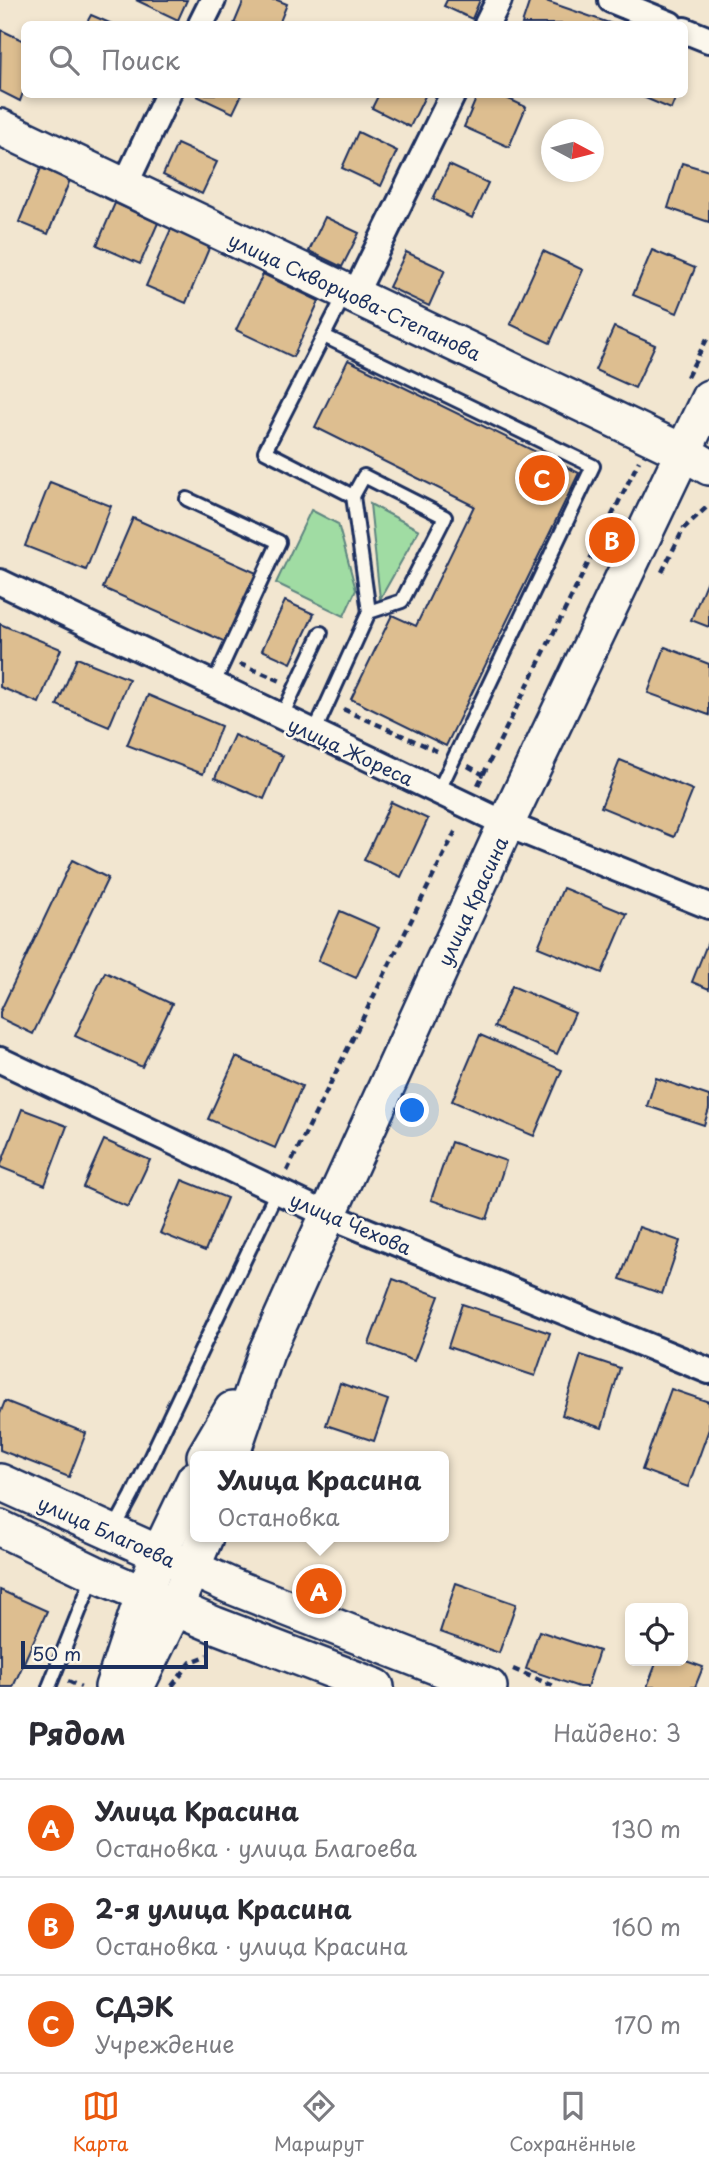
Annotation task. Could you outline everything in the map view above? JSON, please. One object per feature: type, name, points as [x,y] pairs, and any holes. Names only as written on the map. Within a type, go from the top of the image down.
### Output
[{"type":"main road","name":"улица Скворцова-Степанова","points":[[0,127],[681,452]]},
{"type":"main road","name":"улица Красина","points":[[233,1451],[266,1353],[328,1214],[506,824],[681,452],[696,391]]},
{"type":"main road","name":"улица Красина","points":[[208,1451],[266,1353]]},
{"type":"main road","name":"улица Благоева","points":[[0,1482],[191,1569],[489,1687]]},
{"type":"main road","points":[[136,1687],[159,1600],[159,1554],[190,1489]]},
{"type":"main road","points":[[0,1528],[94,1573],[215,1625],[376,1687]]},
{"type":"main road","points":[[113,1687],[159,1600],[191,1569],[203,1542]]},
{"type":"street","points":[[202,21],[213,0]]},
{"type":"street","points":[[488,21],[499,0]]},
{"type":"street","points":[[611,0],[663,21]]},
{"type":"street","points":[[688,32],[709,40]]},
{"type":"street","points":[[124,187],[166,98]]},
{"type":"street","points":[[350,294],[451,98]]},
{"type":"street","name":"улица Жореса","points":[[0,582],[506,824],[709,906]]},
{"type":"street","name":"улица Чехова","points":[[0,1059],[328,1214],[709,1371]]},
{"type":"lane","points":[[350,294],[324,336],[265,451],[353,496]]},
{"type":"lane","points":[[324,336],[593,466],[438,792]]},
{"type":"lane","points":[[314,733],[369,612],[353,496],[364,476],[445,517],[402,601],[369,612]]},
{"type":"lane","points":[[187,499],[279,542],[213,685]]},
{"type":"lane","points":[[281,718],[321,633]]},
{"type":"lane","points":[[111,1533],[132,1496],[277,1191]]},
{"type":"lane","points":[[49,1687],[94,1573]]},
{"type":"path","points":[[696,391],[709,335]]},
{"type":"path","points":[[277,1191],[641,457],[681,452]]},
{"type":"path","points":[[226,658],[295,688]]},
{"type":"path","points":[[328,702],[448,757]]},
{"type":"green space","points":[[370,504],[419,530],[380,599]]},
{"type":"green space","points":[[311,510],[338,524],[356,590],[344,616],[276,583]]},
{"type":"building","points":[[136,0],[187,0],[178,20]]},
{"type":"building","points":[[244,0],[277,0],[287,4],[280,21],[235,21]]},
{"type":"building","points":[[447,0],[480,0],[472,19],[444,6]]},
{"type":"building","points":[[530,0],[543,0],[603,21],[523,21]]},
{"type":"building","points":[[91,15],[105,21],[88,21]]},
{"type":"building","points":[[1,30],[21,40],[20,101],[0,91]]},
{"type":"building","points":[[201,98],[240,98],[233,113]]},
{"type":"building","points":[[377,98],[424,98],[410,127],[372,108]]},
{"type":"building","points":[[476,98],[507,98],[526,107],[509,147],[464,127]]},
{"type":"building","points":[[645,98],[675,98],[671,109]]},
{"type":"building","points":[[358,132],[397,151],[381,186],[342,168]]},
{"type":"building","points":[[177,144],[217,162],[202,194],[163,175]]},
{"type":"building","points":[[682,163],[709,171],[709,222],[668,208]]},
{"type":"building","points":[[449,165],[488,183],[472,218],[433,199]]},
{"type":"building","points":[[41,168],[70,180],[48,234],[19,222]]},
{"type":"building","points":[[115,203],[158,223],[140,264],[97,245]]},
{"type":"building","points":[[325,217],[359,233],[342,267],[309,251]]},
{"type":"building","points":[[171,229],[210,246],[186,303],[146,286]]},
{"type":"building","points":[[652,250],[695,268],[677,313],[633,295]]},
{"type":"building","points":[[543,251],[583,270],[550,343],[510,324]]},
{"type":"building","points":[[406,252],[445,270],[429,306],[389,287]]},
{"type":"building","points":[[263,274],[319,301],[293,357],[236,330]]},
{"type":"building","points":[[614,327],[655,345],[635,388],[595,370]]},
{"type":"building","points":[[348,360],[579,473],[446,746],[351,699],[392,615],[416,626],[474,506],[315,427]]},
{"type":"building","points":[[50,482],[111,506],[86,570],[25,546]]},
{"type":"building","points":[[133,518],[261,575],[230,644],[103,588]]},
{"type":"building","points":[[709,575],[709,627],[691,620]]},
{"type":"building","points":[[285,601],[314,614],[291,663],[262,650]]},
{"type":"building","points":[[0,624],[61,649],[39,703],[0,687]]},
{"type":"building","points":[[665,647],[709,664],[709,715],[648,693]]},
{"type":"building","points":[[77,658],[129,679],[109,727],[57,705]]},
{"type":"building","points":[[148,695],[221,726],[203,774],[127,745]]},
{"type":"building","points":[[234,735],[283,756],[264,799],[215,778]]},
{"type":"building","points":[[620,760],[693,790],[674,837],[601,807]]},
{"type":"building","points":[[391,802],[428,819],[401,877],[364,860]]},
{"type":"building","points":[[72,860],[108,878],[33,1034],[0,1018],[0,1012]]},
{"type":"building","points":[[563,888],[627,914],[602,973],[538,947]]},
{"type":"building","points":[[340,911],[379,928],[356,978],[318,961]]},
{"type":"building","points":[[709,939],[709,989],[692,982]]},
{"type":"building","points":[[105,972],[172,1004],[142,1067],[75,1036]]},
{"type":"building","points":[[512,986],[575,1013],[557,1054],[494,1027]]},
{"type":"building","points":[[480,1035],[562,1070],[534,1136],[452,1101]]},
{"type":"building","points":[[236,1057],[302,1086],[275,1148],[208,1119]]},
{"type":"building","points":[[656,1078],[709,1096],[709,1109],[704,1125],[647,1106]]},
{"type":"building","points":[[22,1109],[67,1126],[45,1185],[0,1167]]},
{"type":"building","points":[[104,1140],[150,1160],[128,1207],[83,1187]]},
{"type":"building","points":[[451,1142],[506,1161],[487,1219],[431,1200]]},
{"type":"building","points":[[182,1180],[227,1198],[205,1251],[160,1233]]},
{"type":"building","points":[[639,1227],[680,1241],[662,1294],[620,1279]]},
{"type":"building","points":[[393,1279],[439,1296],[414,1361],[369,1344]]},
{"type":"building","points":[[462,1304],[550,1333],[535,1376],[448,1347]]},
{"type":"building","points":[[581,1355],[620,1368],[602,1428],[562,1415]]},
{"type":"building","points":[[340,1383],[388,1400],[374,1441],[326,1425]]},
{"type":"building","points":[[671,1389],[709,1402],[709,1429],[688,1487],[642,1470]]},
{"type":"building","points":[[5,1401],[86,1433],[69,1477],[0,1450],[0,1414]]},
{"type":"building","points":[[456,1583],[516,1604],[499,1653],[440,1632]]},
{"type":"building","points":[[0,1590],[47,1611],[13,1687],[0,1687]]},
{"type":"building","points":[[539,1631],[599,1651],[587,1687],[579,1687],[526,1669]]},
{"type":"building","points":[[688,1662],[703,1667],[695,1687],[647,1687],[655,1666],[688,1666]]},
{"type":"place","name":"СДЭК","points":[[542,478]]},
{"type":"place","name":"2-я улица Красина","points":[[612,540]]},
{"type":"place","name":"Улица Красина","points":[[319,1591]]}]
